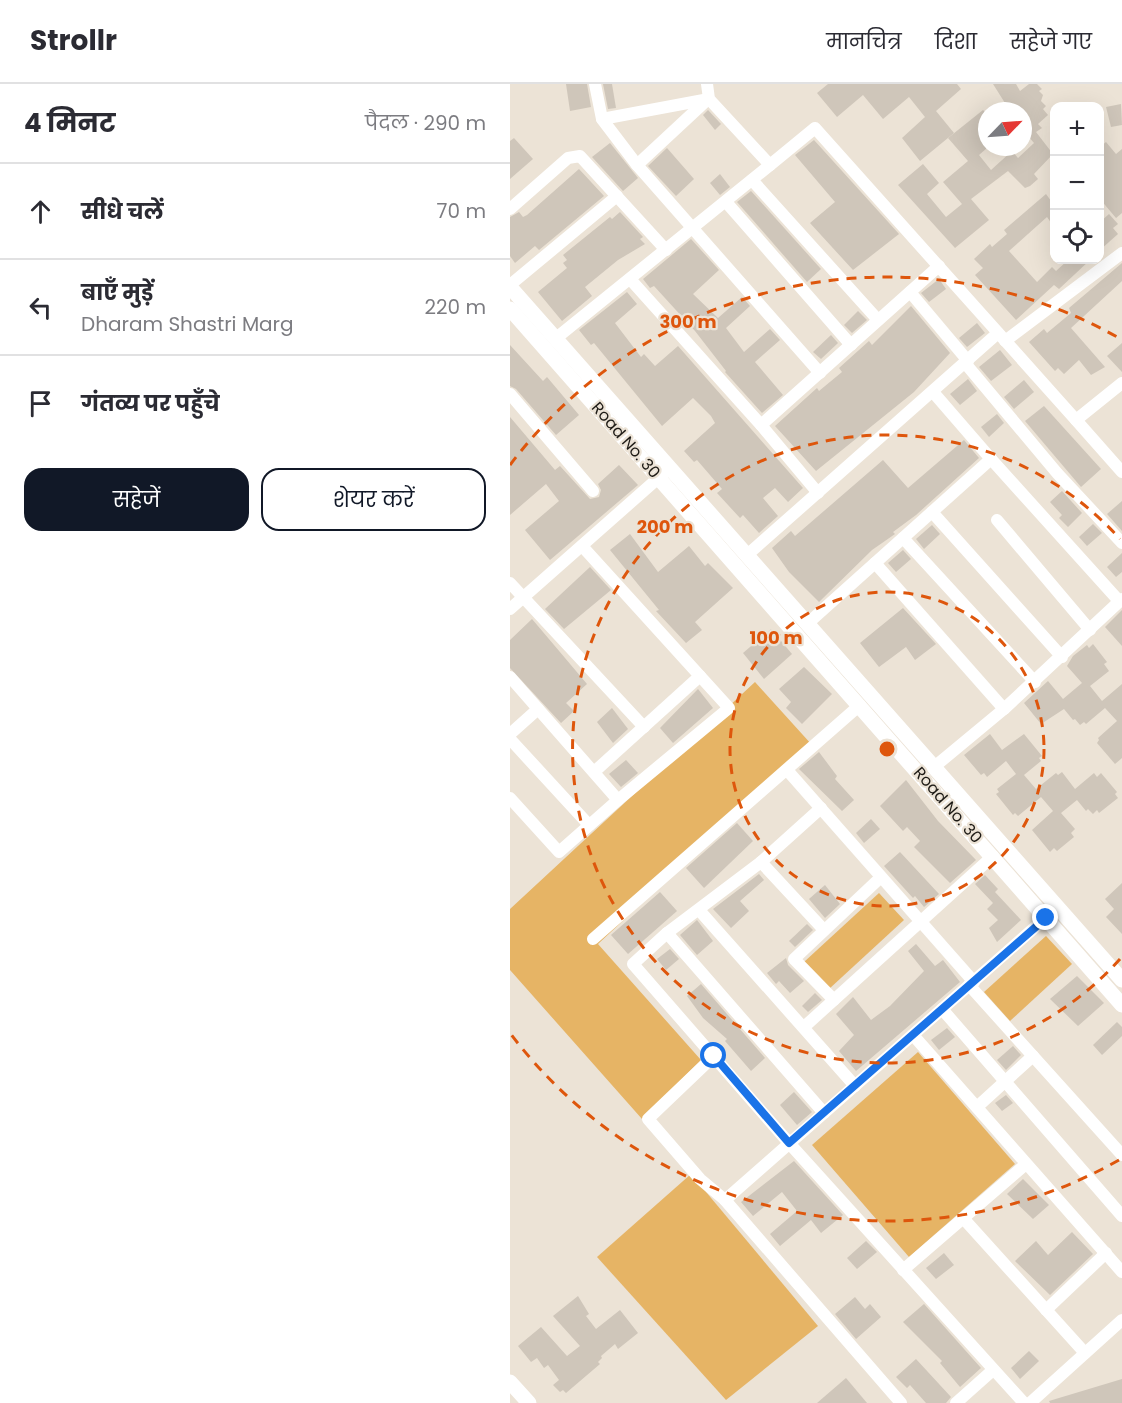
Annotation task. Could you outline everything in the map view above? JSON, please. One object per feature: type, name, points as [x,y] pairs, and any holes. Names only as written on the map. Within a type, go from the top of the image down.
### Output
[{"type":"street","points":[[595,84],[602,119],[637,165],[820,373]]},
{"type":"street","points":[[707,84],[709,99],[770,165]]},
{"type":"street","points":[[602,119],[709,99]]},
{"type":"street","points":[[637,165],[709,99]]},
{"type":"street","points":[[555,339],[692,230],[814,128],[1122,472]]},
{"type":"street","points":[[510,210],[568,158],[580,156],[666,250]]},
{"type":"street","points":[[752,180],[878,320]]},
{"type":"street","points":[[510,286],[617,196]]},
{"type":"street","points":[[726,202],[851,345]]},
{"type":"street","points":[[746,556],[966,362],[1122,253]]},
{"type":"street","points":[[761,425],[939,266]]},
{"type":"street","points":[[630,279],[761,425],[818,493]]},
{"type":"street","name":"Road No. 30","points":[[510,286],[860,705],[1122,1005]]},
{"type":"street","points":[[910,292],[1057,473],[1122,543]]},
{"type":"street","name":"Road No. 30","points":[[510,309],[664,473],[746,556],[1122,980]]},
{"type":"street","points":[[1076,420],[1122,383]]},
{"type":"street","points":[[933,392],[991,459],[1121,600],[1035,682],[934,767]]},
{"type":"street","points":[[510,394],[593,491]]},
{"type":"street","points":[[807,624],[991,459]]},
{"type":"street","points":[[510,609],[664,473]]},
{"type":"street","points":[[932,512],[1062,657]]},
{"type":"street","points":[[997,520],[1090,630]]},
{"type":"street","points":[[903,538],[1035,682]]},
{"type":"street","points":[[510,798],[559,852],[729,708],[582,546]]},
{"type":"street","points":[[875,563],[1004,709]]},
{"type":"street","points":[[510,582],[644,727]]},
{"type":"street","points":[[510,676],[618,800]]},
{"type":"street","points":[[594,772],[700,676]]},
{"type":"street","points":[[593,939],[860,705]]},
{"type":"street","points":[[510,734],[538,709]]},
{"type":"street","points":[[510,739],[589,825]]},
{"type":"street","points":[[787,770],[1033,1056],[1122,1155]]},
{"type":"street","points":[[821,808],[761,862],[667,933],[633,964],[789,1143],[1024,1403]]},
{"type":"street","points":[[804,1027],[993,856]]},
{"type":"street","points":[[761,862],[824,930]]},
{"type":"street","points":[[834,1000],[794,959],[880,878]]},
{"type":"street","points":[[725,1200],[1058,907]]},
{"type":"street","points":[[699,910],[855,1086]]},
{"type":"street","points":[[667,933],[825,1113]]},
{"type":"street","points":[[942,1009],[1122,1216]]},
{"type":"street","points":[[913,1035],[1122,1272]]},
{"type":"street","points":[[714,1056],[648,1119],[700,1179],[725,1200],[901,1403]]},
{"type":"street","points":[[976,1107],[1033,1056]]},
{"type":"street","points":[[903,1270],[1026,1164]]},
{"type":"street","points":[[963,1218],[1085,1353]]},
{"type":"street","points":[[1046,1310],[1106,1253]]},
{"type":"street","points":[[1030,1403],[1122,1320]]},
{"type":"street","points":[[956,1403],[993,1370]]},
{"type":"street","points":[[510,1382],[529,1403]]},
{"type":"shaded area","points":[[755,682],[812,745],[598,944],[701,1060],[642,1119],[510,970],[510,909]]},
{"type":"shaded area","points":[[879,893],[904,920],[829,989],[804,962]]},
{"type":"shaded area","points":[[1046,936],[1072,964],[1010,1021],[984,992]]},
{"type":"shaded area","points":[[918,1052],[1015,1164],[909,1257],[812,1145]]},
{"type":"shaded area","points":[[691,1174],[818,1326],[726,1400],[597,1257]]},
{"type":"building","points":[[566,84],[587,84],[591,107],[570,111]]},
{"type":"building","points":[[603,84],[612,84],[616,108],[608,109]]},
{"type":"building","points":[[828,84],[957,84],[961,89],[936,111],[954,133],[920,161],[902,138],[925,117],[909,97],[883,119],[863,95],[837,117],[817,93]]},
{"type":"building","points":[[993,84],[1016,84],[1020,91],[1029,84],[1037,84],[1042,89],[1039,91],[1043,95],[1041,101],[1046,106],[1043,109],[1048,115],[1038,124],[1042,128],[1036,132],[1050,150],[1050,157],[1034,174],[1038,179],[1030,186],[1025,188],[1008,171],[971,199],[989,220],[955,248],[898,185],[923,164],[939,183],[927,194],[946,217],[962,204],[943,182],[968,161],[948,138],[978,114],[978,156],[991,170],[1006,156],[1018,158],[1032,156],[1034,143],[1032,141],[1032,102],[1004,102]]},
{"type":"building","points":[[1121,104],[1122,125],[1111,127],[1106,107]]},
{"type":"building","points":[[708,110],[721,124],[715,130],[703,115]]},
{"type":"building","points":[[514,138],[533,159],[510,179],[510,141]]},
{"type":"building","points":[[814,140],[899,234],[853,270],[810,223],[835,202],[795,155]]},
{"type":"building","points":[[1106,142],[1116,154],[1122,149],[1122,213],[1116,218],[1104,204],[1104,144]]},
{"type":"building","points":[[610,143],[638,178],[623,191],[592,157]]},
{"type":"building","points":[[667,148],[694,179],[676,196],[648,166]]},
{"type":"building","points":[[579,169],[604,196],[539,250],[535,246],[515,263],[510,256],[510,217],[519,212],[523,217],[527,215]]},
{"type":"building","points":[[720,174],[730,187],[720,195],[710,183]]},
{"type":"building","points":[[751,191],[821,269],[807,282],[737,202]]},
{"type":"building","points":[[1046,194],[1050,200],[1050,221],[1047,217],[1009,251],[1037,282],[1052,267],[1056,271],[1064,264],[1086,264],[1059,289],[1054,285],[1016,320],[975,275],[983,268],[974,259],[990,244],[992,247],[1007,234],[1004,230]]},
{"type":"building","points":[[620,212],[643,237],[640,239],[645,244],[618,260],[585,287],[592,296],[562,321],[538,292],[567,268],[563,263],[567,260],[563,255],[610,217],[612,219]]},
{"type":"building","points":[[1109,214],[1118,224],[1113,228],[1118,234],[1104,246],[1104,218]]},
{"type":"building","points":[[691,239],[719,270],[693,294],[718,318],[742,297],[750,306],[726,328],[744,352],[770,329],[780,340],[755,362],[783,395],[762,413],[725,372],[695,331],[654,286],[650,288],[643,279]]},
{"type":"building","points":[[1122,263],[1122,281],[1071,328],[1105,367],[1091,375],[1079,360],[1064,374],[1058,368],[1055,371],[1029,342],[1044,329],[1047,333],[1071,313],[1069,308]]},
{"type":"building","points":[[939,279],[946,289],[929,302],[921,293]]},
{"type":"building","points":[[627,292],[637,304],[615,323],[641,357],[644,354],[655,366],[678,346],[803,488],[788,502],[775,488],[763,498],[778,516],[759,533],[743,515],[740,518],[717,493],[722,489],[697,460],[694,462],[684,451],[715,423],[711,416],[693,398],[662,426],[594,343],[591,345],[579,330]]},
{"type":"building","points":[[911,306],[950,353],[914,392],[816,471],[775,426],[817,388],[819,391],[842,372],[839,368],[869,341],[872,345]]},
{"type":"building","points":[[858,311],[867,320],[852,333],[844,325]]},
{"type":"building","points":[[977,323],[985,333],[967,347],[959,338]]},
{"type":"building","points":[[831,335],[838,343],[821,359],[813,352]]},
{"type":"building","points":[[1122,343],[1122,372],[1107,356]]},
{"type":"building","points":[[510,345],[543,381],[547,377],[579,415],[556,435],[516,389],[510,386]]},
{"type":"building","points":[[1000,350],[1012,365],[991,381],[979,367]]},
{"type":"building","points":[[968,379],[977,391],[960,405],[950,394]]},
{"type":"building","points":[[1024,380],[1034,392],[1014,409],[1004,397]]},
{"type":"building","points":[[1044,406],[1101,469],[1081,487],[1025,421]]},
{"type":"building","points":[[997,414],[1004,423],[989,437],[981,427]]},
{"type":"building","points":[[510,417],[555,470],[560,466],[590,499],[599,497],[601,490],[598,484],[619,465],[638,485],[550,560],[525,530],[559,501],[546,484],[510,515]]},
{"type":"building","points":[[964,440],[979,458],[916,515],[893,532],[895,534],[872,550],[819,602],[789,572],[772,548],[791,531],[795,536],[883,460],[908,488]]},
{"type":"building","points":[[1062,491],[1082,513],[1068,527],[1059,518],[1062,515],[1050,502]]},
{"type":"building","points":[[1122,501],[1122,531],[1107,514]]},
{"type":"building","points":[[1093,524],[1102,533],[1087,546],[1079,537]]},
{"type":"building","points":[[932,525],[940,534],[924,549],[916,539]]},
{"type":"building","points":[[630,534],[658,572],[689,546],[705,566],[708,563],[733,588],[695,622],[702,630],[686,643],[656,611],[659,610],[610,550]]},
{"type":"building","points":[[903,550],[911,559],[896,572],[888,563]]},
{"type":"building","points":[[1122,553],[1122,572],[1116,577],[1107,567]]},
{"type":"building","points":[[590,567],[611,590],[564,629],[545,609]]},
{"type":"building","points":[[903,608],[936,644],[915,660],[906,647],[879,667],[860,643]]},
{"type":"building","points":[[1122,610],[1122,646],[1105,627]]},
{"type":"building","points":[[532,619],[587,684],[566,703],[574,711],[561,723],[510,668],[510,640]]},
{"type":"building","points":[[771,629],[792,654],[764,679],[743,653]]},
{"type":"building","points":[[1093,644],[1107,662],[1104,664],[1109,671],[1090,686],[1102,701],[1122,684],[1122,758],[1115,764],[1097,743],[1098,738],[1117,721],[1105,708],[1086,724],[1084,722],[1080,725],[1064,709],[1041,724],[1024,703],[1048,681],[1063,699],[1082,683],[1067,666],[1073,656],[1087,645],[1089,648]]},
{"type":"building","points":[[804,667],[832,694],[802,724],[786,708],[791,702],[779,689]]},
{"type":"building","points":[[698,689],[713,708],[673,743],[660,728]]},
{"type":"building","points":[[612,708],[628,729],[613,743],[597,722]]},
{"type":"building","points":[[990,734],[1002,750],[1024,734],[1042,756],[1039,758],[1041,761],[1024,775],[1036,789],[1056,773],[1058,775],[1062,772],[1075,789],[1094,773],[1097,777],[1101,773],[1117,792],[1115,794],[1118,798],[1099,813],[1097,810],[1093,814],[1088,809],[1086,811],[1077,800],[1061,813],[1075,829],[1071,833],[1074,837],[1057,851],[1054,848],[1050,852],[1032,830],[1053,811],[1041,797],[1018,816],[1015,813],[1013,815],[996,794],[999,792],[997,789],[1016,774],[1006,761],[987,777],[984,773],[981,775],[964,755]]},
{"type":"building","points":[[819,752],[837,776],[835,779],[854,800],[842,811],[799,769]]},
{"type":"building","points":[[626,760],[638,773],[621,787],[609,774]]},
{"type":"building","points":[[906,780],[938,821],[976,860],[950,883],[914,847],[920,841],[907,827],[903,831],[880,806]]},
{"type":"building","points":[[871,819],[880,829],[864,843],[856,833]]},
{"type":"building","points":[[737,823],[753,841],[704,888],[686,868]]},
{"type":"building","points":[[900,852],[939,894],[924,907],[884,866]]},
{"type":"building","points":[[759,874],[764,880],[740,901],[749,911],[731,928],[713,909]]},
{"type":"building","points":[[985,875],[998,889],[995,892],[1021,920],[997,942],[989,928],[998,920],[987,909],[993,903],[975,884]]},
{"type":"building","points":[[1122,883],[1122,934],[1106,917],[1114,909],[1105,899]]},
{"type":"building","points":[[825,885],[840,904],[825,918],[809,899]]},
{"type":"building","points":[[660,892],[677,911],[628,954],[611,935]]},
{"type":"building","points":[[697,920],[713,941],[697,955],[680,935]]},
{"type":"building","points":[[807,924],[813,930],[795,947],[789,941]]},
{"type":"building","points":[[916,944],[935,966],[943,960],[960,982],[856,1071],[839,1051],[854,1035],[836,1014],[853,997],[871,1020],[890,1006],[924,971],[908,951]]},
{"type":"building","points":[[670,949],[679,959],[666,970],[657,959]]},
{"type":"building","points":[[786,958],[788,965],[804,981],[790,993],[779,981],[776,984],[767,973]]},
{"type":"building","points":[[1077,976],[1104,1003],[1078,1026],[1050,999]]},
{"type":"building","points":[[701,984],[765,1058],[751,1071],[725,1041],[727,1039],[703,1018],[687,996]]},
{"type":"building","points":[[815,993],[822,1000],[808,1012],[802,1006]]},
{"type":"building","points":[[1117,1022],[1122,1027],[1122,1036],[1102,1055],[1093,1045]]},
{"type":"building","points":[[947,1028],[955,1037],[939,1050],[931,1040]]},
{"type":"building","points":[[1013,1046],[1021,1055],[1006,1070],[997,1060]]},
{"type":"building","points":[[794,1092],[812,1112],[797,1125],[780,1105]]},
{"type":"building","points":[[1006,1095],[1013,1103],[1002,1111],[995,1103]]},
{"type":"building","points":[[794,1161],[843,1215],[821,1233],[811,1220],[780,1246],[770,1234],[797,1211],[782,1192],[753,1216],[741,1202]]},
{"type":"building","points":[[1023,1179],[1049,1205],[1033,1219],[1007,1194]]},
{"type":"building","points":[[1072,1232],[1093,1254],[1050,1295],[1015,1261],[1036,1241],[1048,1255]]},
{"type":"building","points":[[866,1241],[877,1252],[857,1269],[847,1258]]},
{"type":"building","points":[[944,1253],[954,1265],[936,1279],[926,1268]]},
{"type":"building","points":[[578,1296],[589,1314],[586,1316],[596,1329],[620,1310],[638,1333],[618,1349],[615,1344],[601,1356],[598,1362],[600,1364],[566,1393],[563,1390],[560,1392],[553,1385],[559,1380],[548,1365],[544,1368],[537,1358],[531,1362],[518,1346],[541,1327],[567,1356],[580,1346],[553,1316]]},
{"type":"building","points":[[855,1297],[865,1309],[870,1304],[881,1317],[856,1339],[835,1314]]},
{"type":"building","points":[[924,1304],[981,1368],[960,1387],[940,1363],[942,1361],[903,1322]]},
{"type":"building","points":[[1029,1351],[1039,1361],[1020,1379],[1011,1368]]},
{"type":"building","points":[[916,1359],[951,1397],[946,1403],[926,1403],[910,1385],[907,1388],[896,1377]]},
{"type":"building","points":[[846,1378],[867,1403],[817,1403]]},
{"type":"building","points":[[1122,1379],[1122,1403],[1050,1403],[1049,1401]]},
{"type":"route","points":[[714,1056],[789,1143],[1046,918]]}]
